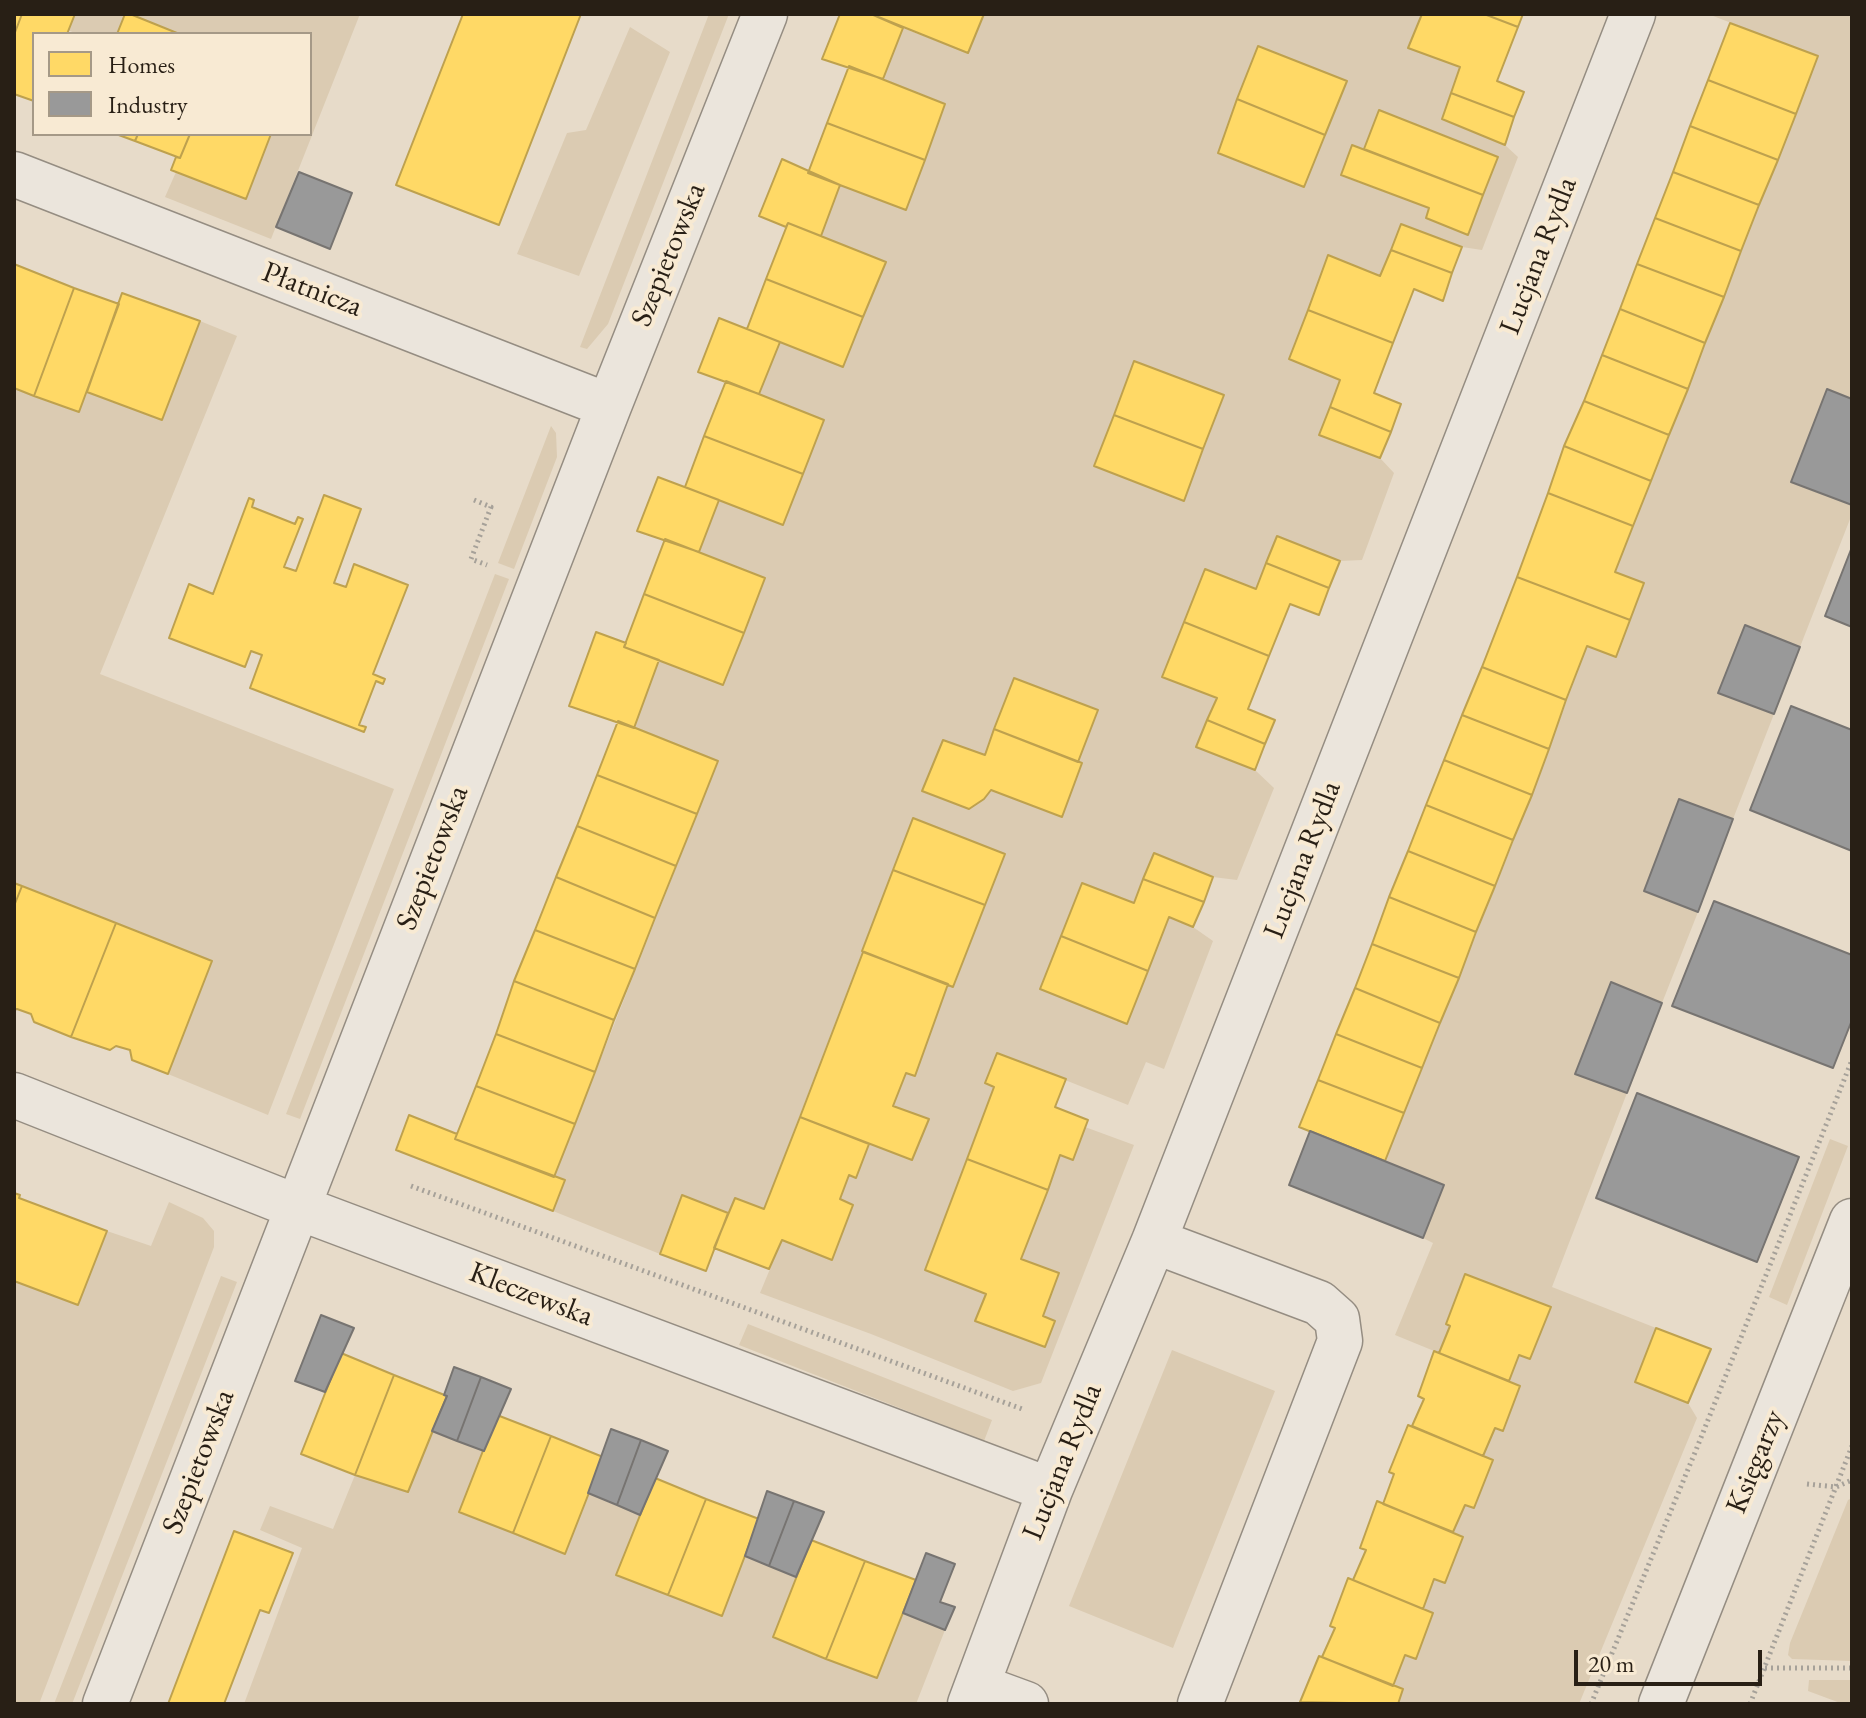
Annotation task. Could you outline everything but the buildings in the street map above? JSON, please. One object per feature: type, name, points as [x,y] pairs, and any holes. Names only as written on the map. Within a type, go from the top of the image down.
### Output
[{"type":"street","name":"Szepietowska","points":[[105,1704],[609,406],[765,14]]},
{"type":"street","name":"Lucjana Rydla","points":[[973,1695],[1050,1490],[1154,1241],[1633,14]]},
{"type":"street","name":"Płatnicza","points":[[14,174],[609,406]]},
{"type":"street","name":"Kleczewska","points":[[14,1095],[297,1207],[1050,1490]]},
{"type":"street","name":"Księgarzy","points":[[1661,1704],[1852,1221]]},
{"type":"street","points":[[1154,1241],[1319,1303],[1337,1319],[1340,1341],[1200,1704]]},
{"type":"street","points":[[973,1695],[1026,1704]]},
{"type":"path","points":[[474,500],[491,507],[471,559],[488,566]]},
{"type":"path","points":[[1591,1704],[1852,1060]]},
{"type":"path","points":[[1750,1704],[1852,1446]]},
{"type":"path","points":[[1836,1487],[1852,1480]]},
{"type":"path","points":[[1765,1668],[1852,1668]]},
{"type":"shaded area","points":[[75,14],[125,14],[118,32],[68,30]]},
{"type":"shaded area","points":[[130,14],[360,14],[312,135],[312,32],[175,32]]},
{"type":"shaded area","points":[[709,14],[729,14],[608,324],[587,349],[580,347]]},
{"type":"shaded area","points":[[984,14],[1422,14],[1408,48],[1460,67],[1442,119],[1505,145],[1518,157],[1482,250],[1462,247],[1402,224],[1380,276],[1329,255],[1340,380],[1319,435],[1380,458],[1394,473],[1362,560],[1340,561],[1277,536],[1256,589],[1205,569],[1163,676],[1217,698],[1197,747],[1255,770],[1274,788],[1237,880],[1213,877],[1154,854],[1134,903],[1082,883],[1040,989],[1127,1023],[1169,917],[1193,927],[1213,941],[1164,1069],[1146,1062],[1128,1105],[997,1053],[985,1083],[994,1087],[925,1270],[986,1294],[976,1322],[1045,1347],[1055,1321],[1043,1316],[1059,1273],[1021,1259],[1060,1155],[1073,1159],[1085,1127],[1134,1145],[1041,1383],[1013,1391],[760,1293],[782,1240],[832,1259],[853,1206],[840,1199],[849,1175],[856,1177],[869,1144],[912,1160],[928,1119],[893,1106],[906,1073],[915,1075],[948,984],[954,986],[1004,855],[913,819],[764,1209],[735,1198],[728,1213],[660,1254],[553,1211],[565,1181],[554,1177],[718,761],[634,728],[659,660],[723,685],[765,578],[699,552],[719,500],[782,525],[824,420],[759,394],[780,342],[843,367],[886,262],[821,236],[840,185],[925,160],[945,104],[883,79],[903,28],[968,53]],"holes":[[[1259,46],[1347,81],[1304,186]],[[1379,111],[1498,157],[1468,234],[1426,218],[1429,208],[1341,176],[1352,145],[1364,149]],[[1134,361],[1224,396],[1184,501],[1094,466]],[[1014,679],[1098,711],[1078,762],[1082,764],[1062,817],[991,790],[969,809],[923,791],[943,740],[985,755]]]},
{"type":"shaded area","points":[[1708,14],[1852,14],[1852,399],[1827,390],[1791,482],[1852,505],[1852,514],[1800,647],[1745,625],[1718,693],[1774,714],[1733,819],[1680,799],[1661,845],[1644,891],[1698,912],[1662,1003],[1611,982],[1575,1073],[1627,1093],[1552,1287],[1656,1328],[1635,1382],[1688,1403],[1697,1418],[1579,1704],[1398,1704],[1403,1690],[1393,1686],[1405,1655],[1416,1659],[1433,1614],[1423,1609],[1434,1579],[1445,1583],[1463,1537],[1453,1532],[1465,1505],[1474,1508],[1492,1460],[1483,1456],[1495,1428],[1504,1431],[1519,1387],[1509,1381],[1519,1355],[1530,1359],[1551,1308],[1465,1274],[1446,1323],[1450,1326],[1439,1353],[1395,1335],[1433,1243],[1423,1238],[1444,1185],[1385,1161],[1532,795],[1587,646],[1616,656],[1644,583],[1615,572],[1817,56]]},
{"type":"shaded area","points":[[630,27],[670,52],[579,276],[517,254],[567,133],[586,130]]},
{"type":"shaded area","points":[[270,136],[312,136],[271,239],[165,197],[176,172],[246,199]]},
{"type":"shaded area","points":[[200,321],[237,336],[100,674],[394,789],[268,1115],[168,1074],[212,961],[14,883],[14,388],[79,412],[87,392],[162,420]]},
{"type":"shaded area","points":[[551,426],[556,433],[557,457],[514,569],[498,563]]},
{"type":"shaded area","points":[[495,574],[509,579],[300,1119],[286,1114]]},
{"type":"shaded area","points":[[1830,1139],[1848,1146],[1787,1305],[1769,1297]]},
{"type":"shaded area","points":[[169,1202],[203,1218],[214,1231],[214,1247],[39,1704],[14,1704],[14,1281],[78,1305],[107,1231],[151,1246]]},
{"type":"shaded area","points":[[221,1276],[237,1282],[72,1704],[54,1704]]},
{"type":"shaded area","points":[[748,1324],[992,1420],[984,1441],[739,1345]]},
{"type":"shaded area","points":[[1172,1350],[1275,1391],[1173,1648],[1069,1606]]},
{"type":"shaded area","points":[[432,1431],[484,1451],[460,1512],[564,1554],[588,1493],[640,1515],[616,1575],[721,1615],[745,1556],[796,1577],[773,1637],[826,1659],[877,1678],[903,1613],[945,1630],[916,1704],[244,1704],[302,1548],[260,1530],[270,1506],[333,1529],[355,1475]]},
{"type":"shaded area","points":[[1852,1498],[1852,1661],[1792,1659],[1788,1655],[1790,1643],[1848,1500]]},
{"type":"shaded area","points":[[1809,1680],[1852,1680],[1852,1704],[1843,1704],[1808,1691]]}]
